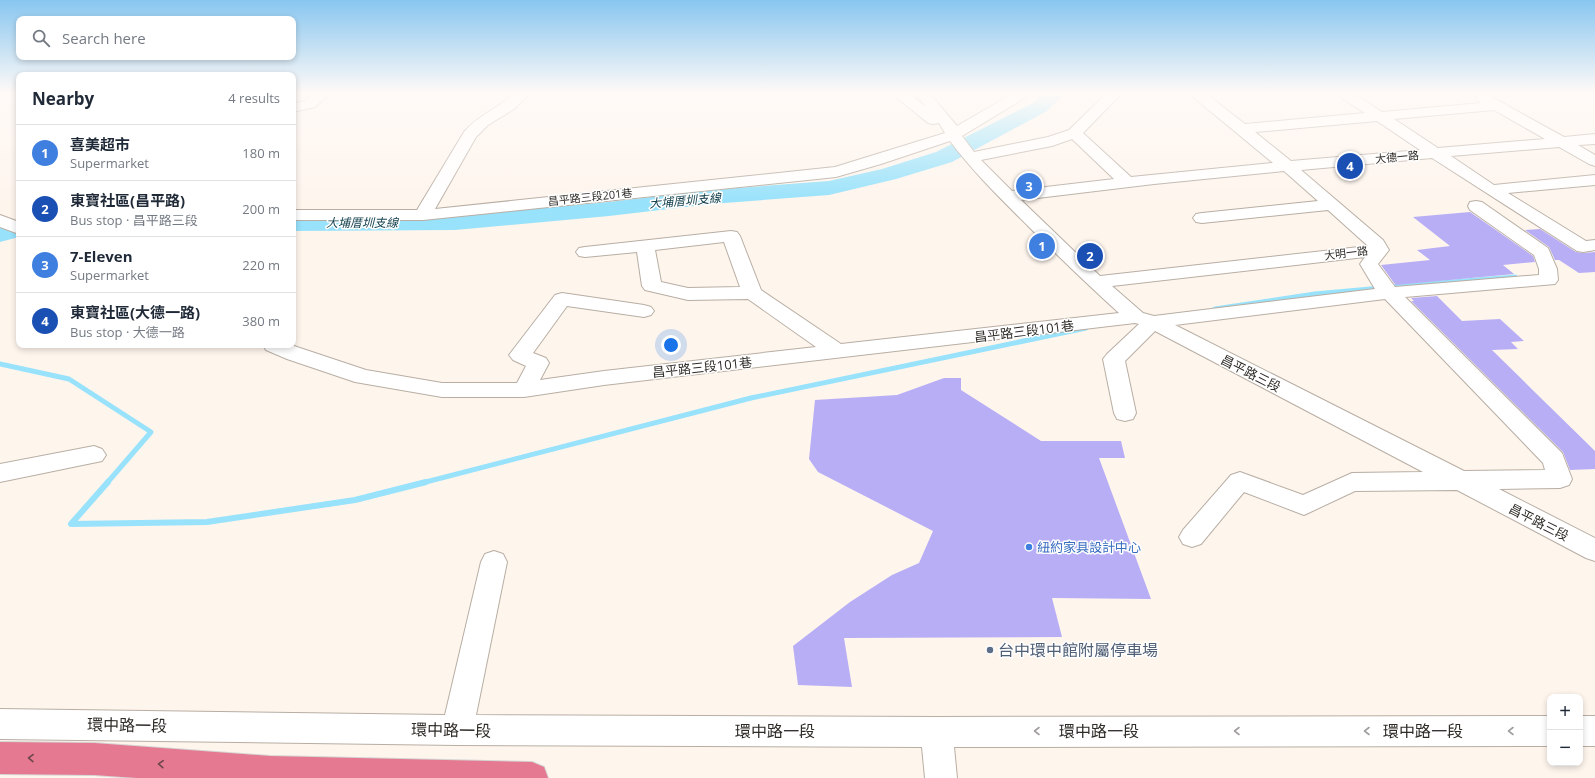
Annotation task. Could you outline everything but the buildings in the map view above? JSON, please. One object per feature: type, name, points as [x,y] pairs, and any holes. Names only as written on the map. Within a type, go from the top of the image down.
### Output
[{"type":"highway","points":[[0,758],[94,759],[270,772],[532,778]]},
{"type":"highway","points":[[193,778],[270,772]]},
{"type":"street","points":[[423,215],[468,135],[474,129]]},
{"type":"street","name":"昌平路三段","points":[[944,129],[954,135]]},
{"type":"street","name":"昌平路三段","points":[[951,129],[970,158],[1008,197],[1096,282],[1145,320],[1595,550]]},
{"type":"street","name":"昌平路三段201巷","points":[[296,215],[423,215],[836,172],[954,135],[963,129]]},
{"type":"street","points":[[970,158],[1052,141],[1074,133],[1078,129]]},
{"type":"street","name":"大明一路","points":[[1096,282],[1380,250],[1377,244],[1287,166],[1241,129]]},
{"type":"street","points":[[1399,129],[1491,190],[1589,246]]},
{"type":"street","points":[[1538,129],[1595,161]]},
{"type":"street","points":[[1074,133],[1127,182]]},
{"type":"street","name":"大德一路","points":[[1008,197],[1127,182],[1287,166],[1595,139]]},
{"type":"street","points":[[1491,190],[1595,180]]},
{"type":"street","points":[[1202,218],[1332,205]]},
{"type":"street","name":"昌平路三段101巷","points":[[280,348],[363,377],[442,390],[524,390],[604,378],[838,352],[1389,293],[1548,280],[1548,269],[1542,252],[1476,206]]},
{"type":"street","points":[[585,252],[731,236],[752,293],[838,352]]},
{"type":"street","points":[[645,246],[652,286],[688,294],[752,293]]},
{"type":"street","points":[[1192,537],[1240,481],[1304,505],[1352,482],[1560,478],[1554,459],[1383,286],[1369,264],[1380,250]]},
{"type":"street","points":[[524,390],[538,363],[520,355],[562,299],[644,310]]},
{"type":"street","points":[[1125,413],[1114,359],[1145,320]]},
{"type":"street","points":[[0,473],[94,455]]},
{"type":"street","points":[[457,730],[494,562]]},
{"type":"street","name":"環中路一段","points":[[0,724],[457,730],[936,732],[1547,731]]},
{"type":"street","points":[[1583,731],[1595,731]]},
{"type":"street","points":[[936,732],[942,778]]},
{"type":"waterway","name":"大埔厝圳支線","points":[[296,224],[455,223],[609,209],[711,197],[829,188],[888,174],[944,157],[997,129]]},
{"type":"waterway","name":"大埔厝圳支線","points":[[0,234],[16,230]]},
{"type":"waterway","points":[[1389,287],[1515,277]]},
{"type":"waterway","points":[[1215,309],[1315,294],[1381,288]]},
{"type":"waterway","points":[[422,483],[751,398],[1086,328]]},
{"type":"waterway","points":[[0,364],[69,379],[151,432],[107,483]]},
{"type":"waterway","points":[[108,482],[71,524],[207,522],[355,500],[426,482]]},
{"type":"place","name":"東寶社區(大德一路)","points":[[1350,166]]},
{"type":"place","name":"7-Eleven","points":[[1029,186]]},
{"type":"place","name":"喜美超市","points":[[1042,246]]},
{"type":"place","name":"東寶社區(昌平路)","points":[[1090,256]]},
{"type":"place","name":"紐約家具設計中心","points":[[1029,547]]},
{"type":"place","name":"台中環中館附屬停車場","points":[[990,650]]}]
